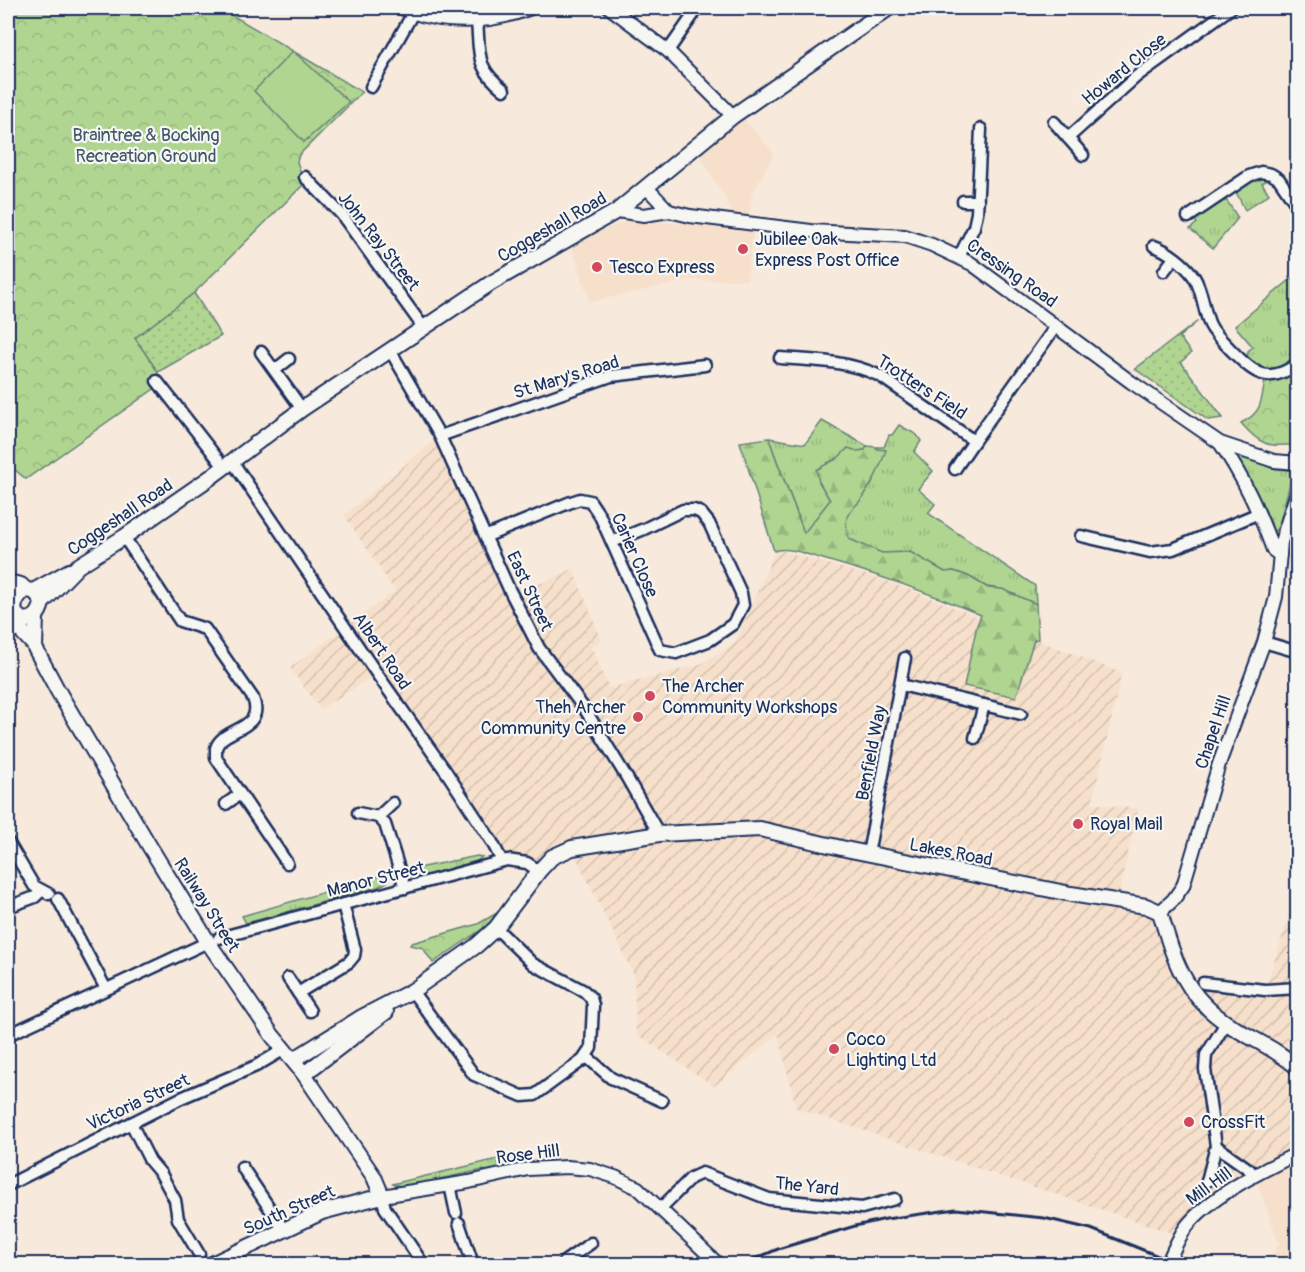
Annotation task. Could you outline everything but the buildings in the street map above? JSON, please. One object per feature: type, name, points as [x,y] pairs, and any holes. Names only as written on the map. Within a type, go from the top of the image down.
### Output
[{"type":"main road","name":"Coggeshall Road","points":[[39,610],[78,566],[124,537],[302,409],[423,327],[491,283],[617,211],[733,116],[889,8]]},
{"type":"main road","points":[[39,610],[30,620],[14,615],[15,600],[20,593],[30,591],[78,566]]},
{"type":"main road","points":[[8,599],[10,594],[8,583],[21,585],[39,596],[34,645]]},
{"type":"main road","name":"Railway Street","points":[[14,615],[22,632],[34,645],[58,691],[213,940],[288,1055],[304,1074],[374,1177],[382,1196]]},
{"type":"main road","name":"Lakes Road","points":[[395,1001],[476,946],[495,928],[552,857],[572,848],[659,834],[760,829],[868,854],[1071,894],[1138,904],[1160,912]]},
{"type":"main road","points":[[1160,912],[1183,978],[1205,1006],[1226,1023],[1294,1063]]},
{"type":"main road","points":[[288,1055],[395,1001]]},
{"type":"main road","points":[[304,1074],[389,1010],[395,1001]]},
{"type":"main road","name":"South Street","points":[[212,1264],[336,1207],[382,1196]]},
{"type":"street","points":[[371,87],[408,10],[446,20],[477,21],[508,16],[531,8]]},
{"type":"street","points":[[610,8],[619,12],[668,51],[733,116]]},
{"type":"street","points":[[668,51],[699,8]]},
{"type":"street","name":"Howard Close","points":[[1068,138],[1137,76],[1231,8]]},
{"type":"street","points":[[477,21],[481,67],[490,80],[504,90]]},
{"type":"street","points":[[1054,122],[1083,155]]},
{"type":"street","points":[[959,257],[974,227],[978,201],[981,129]]},
{"type":"street","points":[[1188,217],[1249,176],[1261,172],[1279,179],[1298,207]]},
{"type":"street","name":"John Ray Street","points":[[305,177],[342,215],[423,327]]},
{"type":"street","points":[[646,187],[669,211]]},
{"type":"street","points":[[963,201],[978,201]]},
{"type":"street","name":"Cressing Road","points":[[617,211],[644,215],[669,211],[719,220],[811,231],[905,236],[932,245],[959,257],[1131,382],[1220,443],[1274,461],[1298,463]]},
{"type":"street","points":[[1154,246],[1174,258],[1195,278],[1210,325],[1250,369],[1260,374],[1275,375],[1298,363]]},
{"type":"street","points":[[1164,271],[1174,258]]},
{"type":"street","name":"Trotters Field","points":[[780,358],[864,368],[880,376],[974,441],[1056,326]]},
{"type":"street","name":"East Street","points":[[390,350],[440,436],[509,589],[539,648],[586,711],[659,834]]},
{"type":"street","points":[[261,352],[302,409]]},
{"type":"street","points":[[275,370],[289,359]]},
{"type":"street","name":"St Mary's Road","points":[[440,436],[612,376],[705,365]]},
{"type":"street","points":[[156,381],[228,464]]},
{"type":"street","points":[[955,469],[974,441]]},
{"type":"street","points":[[1220,443],[1242,476],[1274,550],[1280,555]]},
{"type":"street","name":"Albert Road","points":[[228,464],[447,773],[502,861]]},
{"type":"street","name":"Chapel Hill","points":[[1160,912],[1183,886],[1219,764],[1264,642],[1276,597],[1281,542],[1298,489]]},
{"type":"street","name":"Carier Close","points":[[487,536],[580,499],[590,501],[612,542],[660,650],[676,653],[710,640],[733,624],[743,605],[741,593],[709,523],[701,513],[694,510],[683,510],[612,542]]},
{"type":"street","points":[[1081,536],[1150,552],[1173,549],[1259,513]]},
{"type":"street","points":[[124,537],[180,621],[206,629],[254,698],[256,707],[251,721],[221,741],[216,747],[216,758],[287,863]]},
{"type":"street","points":[[1264,642],[1298,652]]},
{"type":"street","name":"Benfield Way","points":[[868,854],[905,658]]},
{"type":"street","points":[[901,685],[1022,714]]},
{"type":"street","points":[[975,738],[984,705]]},
{"type":"street","points":[[226,804],[240,794]]},
{"type":"street","points":[[378,816],[393,803]]},
{"type":"street","points":[[358,813],[378,816],[382,820],[388,830],[405,888]]},
{"type":"street","points":[[8,842],[34,886],[49,895],[106,989]]},
{"type":"street","name":"Manor Street","points":[[8,1035],[213,940],[502,861],[521,861],[539,871]]},
{"type":"street","points":[[8,907],[35,897],[49,895]]},
{"type":"street","points":[[298,993],[349,962],[354,956],[355,950],[343,904]]},
{"type":"street","points":[[412,991],[474,1075],[522,1096],[529,1097],[539,1093],[586,1057],[591,1048],[593,1001],[590,996],[533,964],[495,928]]},
{"type":"street","points":[[288,978],[310,1011]]},
{"type":"street","points":[[1203,983],[1265,990],[1298,988]]},
{"type":"street","points":[[1207,1181],[1216,1146],[1205,1069],[1206,1055],[1226,1023]]},
{"type":"street","name":"Victoria Street","points":[[8,1185],[182,1098],[256,1066],[288,1055]]},
{"type":"street","points":[[586,1057],[611,1078],[662,1101]]},
{"type":"street","points":[[131,1123],[150,1161],[171,1191],[178,1219],[199,1254]]},
{"type":"street","points":[[1216,1146],[1250,1170]]},
{"type":"street","name":"Mill Hill","points":[[1167,1264],[1184,1230],[1212,1201],[1295,1153]]},
{"type":"street","points":[[242,1167],[284,1230]]},
{"type":"street","name":"Rose Hill","points":[[382,1196],[528,1169],[580,1168],[599,1172],[631,1184],[661,1208],[718,1264]]},
{"type":"street","name":"The Yard","points":[[661,1208],[691,1179],[702,1173],[769,1199],[862,1208],[895,1199]]},
{"type":"street","points":[[450,1185],[457,1218],[473,1264]]},
{"type":"street","points":[[382,1196],[385,1208],[423,1264]]},
{"type":"street","points":[[565,1264],[564,1262],[572,1254],[591,1243]]},
{"type":"shaded area","points":[[743,118],[774,153],[752,194],[747,231],[753,233],[747,280],[690,280],[590,302],[570,242],[630,220],[703,225],[731,211],[698,153]]},
{"type":"shaded area","points":[[440,436],[517,594],[573,569],[602,641],[591,646],[609,688],[699,665],[735,643],[776,549],[887,581],[1122,673],[1092,803],[1138,809],[1117,901],[1160,912],[1183,978],[1203,983],[1265,990],[1297,890],[1297,1153],[1255,1177],[1175,1234],[796,1108],[778,1034],[714,1086],[636,1034],[634,975],[572,849],[539,871],[507,860],[376,675],[320,709],[290,668],[395,591],[344,515]]},
{"type":"shaded area","points":[[1297,1153],[1297,1264],[1270,1264],[1279,1243],[1255,1177]]},
{"type":"green space","name":"Braintree & Bocking Recreation Ground","points":[[8,8],[220,8],[362,92],[299,155],[297,162],[305,183],[194,293],[135,338],[158,372],[154,389],[26,479],[8,464]]},
{"type":"green space","points":[[293,51],[349,102],[304,142],[254,91]]},
{"type":"green space","points":[[1255,178],[1269,179],[1262,183],[1269,194],[1245,210],[1236,192]]},
{"type":"green space","points":[[1220,201],[1227,201],[1238,218],[1213,248],[1190,229],[1197,223],[1193,217]]},
{"type":"green space","points":[[1297,274],[1298,306],[1295,330],[1297,330],[1297,353],[1280,366],[1264,369],[1247,358],[1248,351],[1253,347],[1235,326]]},
{"type":"green space","points":[[194,293],[221,336],[158,372],[135,338]]},
{"type":"green space","points":[[1198,321],[1179,337],[1191,353],[1181,362],[1223,418],[1208,420],[1135,369]]},
{"type":"green space","points":[[1297,370],[1297,444],[1279,446],[1265,443],[1241,423],[1257,411],[1265,381],[1272,381]]},
{"type":"green space","points":[[822,421],[867,446],[866,450],[857,451],[848,448],[838,458],[827,463],[819,482],[830,500],[804,534],[769,438],[805,444]]},
{"type":"green space","points":[[899,425],[917,435],[921,441],[914,452],[933,471],[918,489],[935,504],[928,513],[1035,586],[1036,604],[1002,589],[987,587],[954,571],[945,572],[910,552],[881,553],[849,539],[845,523],[850,509],[864,496],[882,460],[876,447],[884,447],[889,435],[892,435]]},
{"type":"green space","points":[[769,438],[804,533],[830,500],[819,482],[816,470],[838,458],[848,448],[857,451],[865,450],[867,446],[886,450],[871,484],[847,517],[849,539],[882,553],[910,552],[945,572],[954,571],[988,588],[1002,589],[1036,604],[1038,639],[1034,640],[1016,697],[964,686],[981,615],[863,571],[798,552],[774,551],[740,442]]},
{"type":"green space","points":[[1236,451],[1271,468],[1293,471],[1279,526],[1273,533],[1271,523],[1233,453]]},
{"type":"green space","points":[[477,856],[482,857],[477,861],[421,877],[408,876],[403,871]]},
{"type":"green space","points":[[390,873],[387,882],[378,887],[246,923],[242,916]]},
{"type":"green space","points":[[497,913],[488,925],[433,963],[423,948],[410,945],[478,924]]},
{"type":"green space","points":[[515,1155],[510,1160],[511,1167],[493,1172],[482,1170],[440,1179],[439,1183],[410,1188],[392,1184]]},
{"type":"railway","points":[[743,1264],[778,1249],[855,1226],[956,1209],[1044,1218],[1091,1229],[1178,1264]]},
{"type":"place","name":"Jubilee Oak Express Post Office","points":[[743,249]]},
{"type":"place","name":"Tesco Express","points":[[597,267]]},
{"type":"place","name":"The Archer Community Workshops","points":[[650,696]]},
{"type":"place","name":"Theh Archer Community Centre","points":[[638,717]]},
{"type":"place","name":"Royal Mail","points":[[1078,824]]},
{"type":"place","name":"Coco Lighting Ltd","points":[[834,1049]]},
{"type":"place","name":"CrossFit","points":[[1189,1122]]}]
